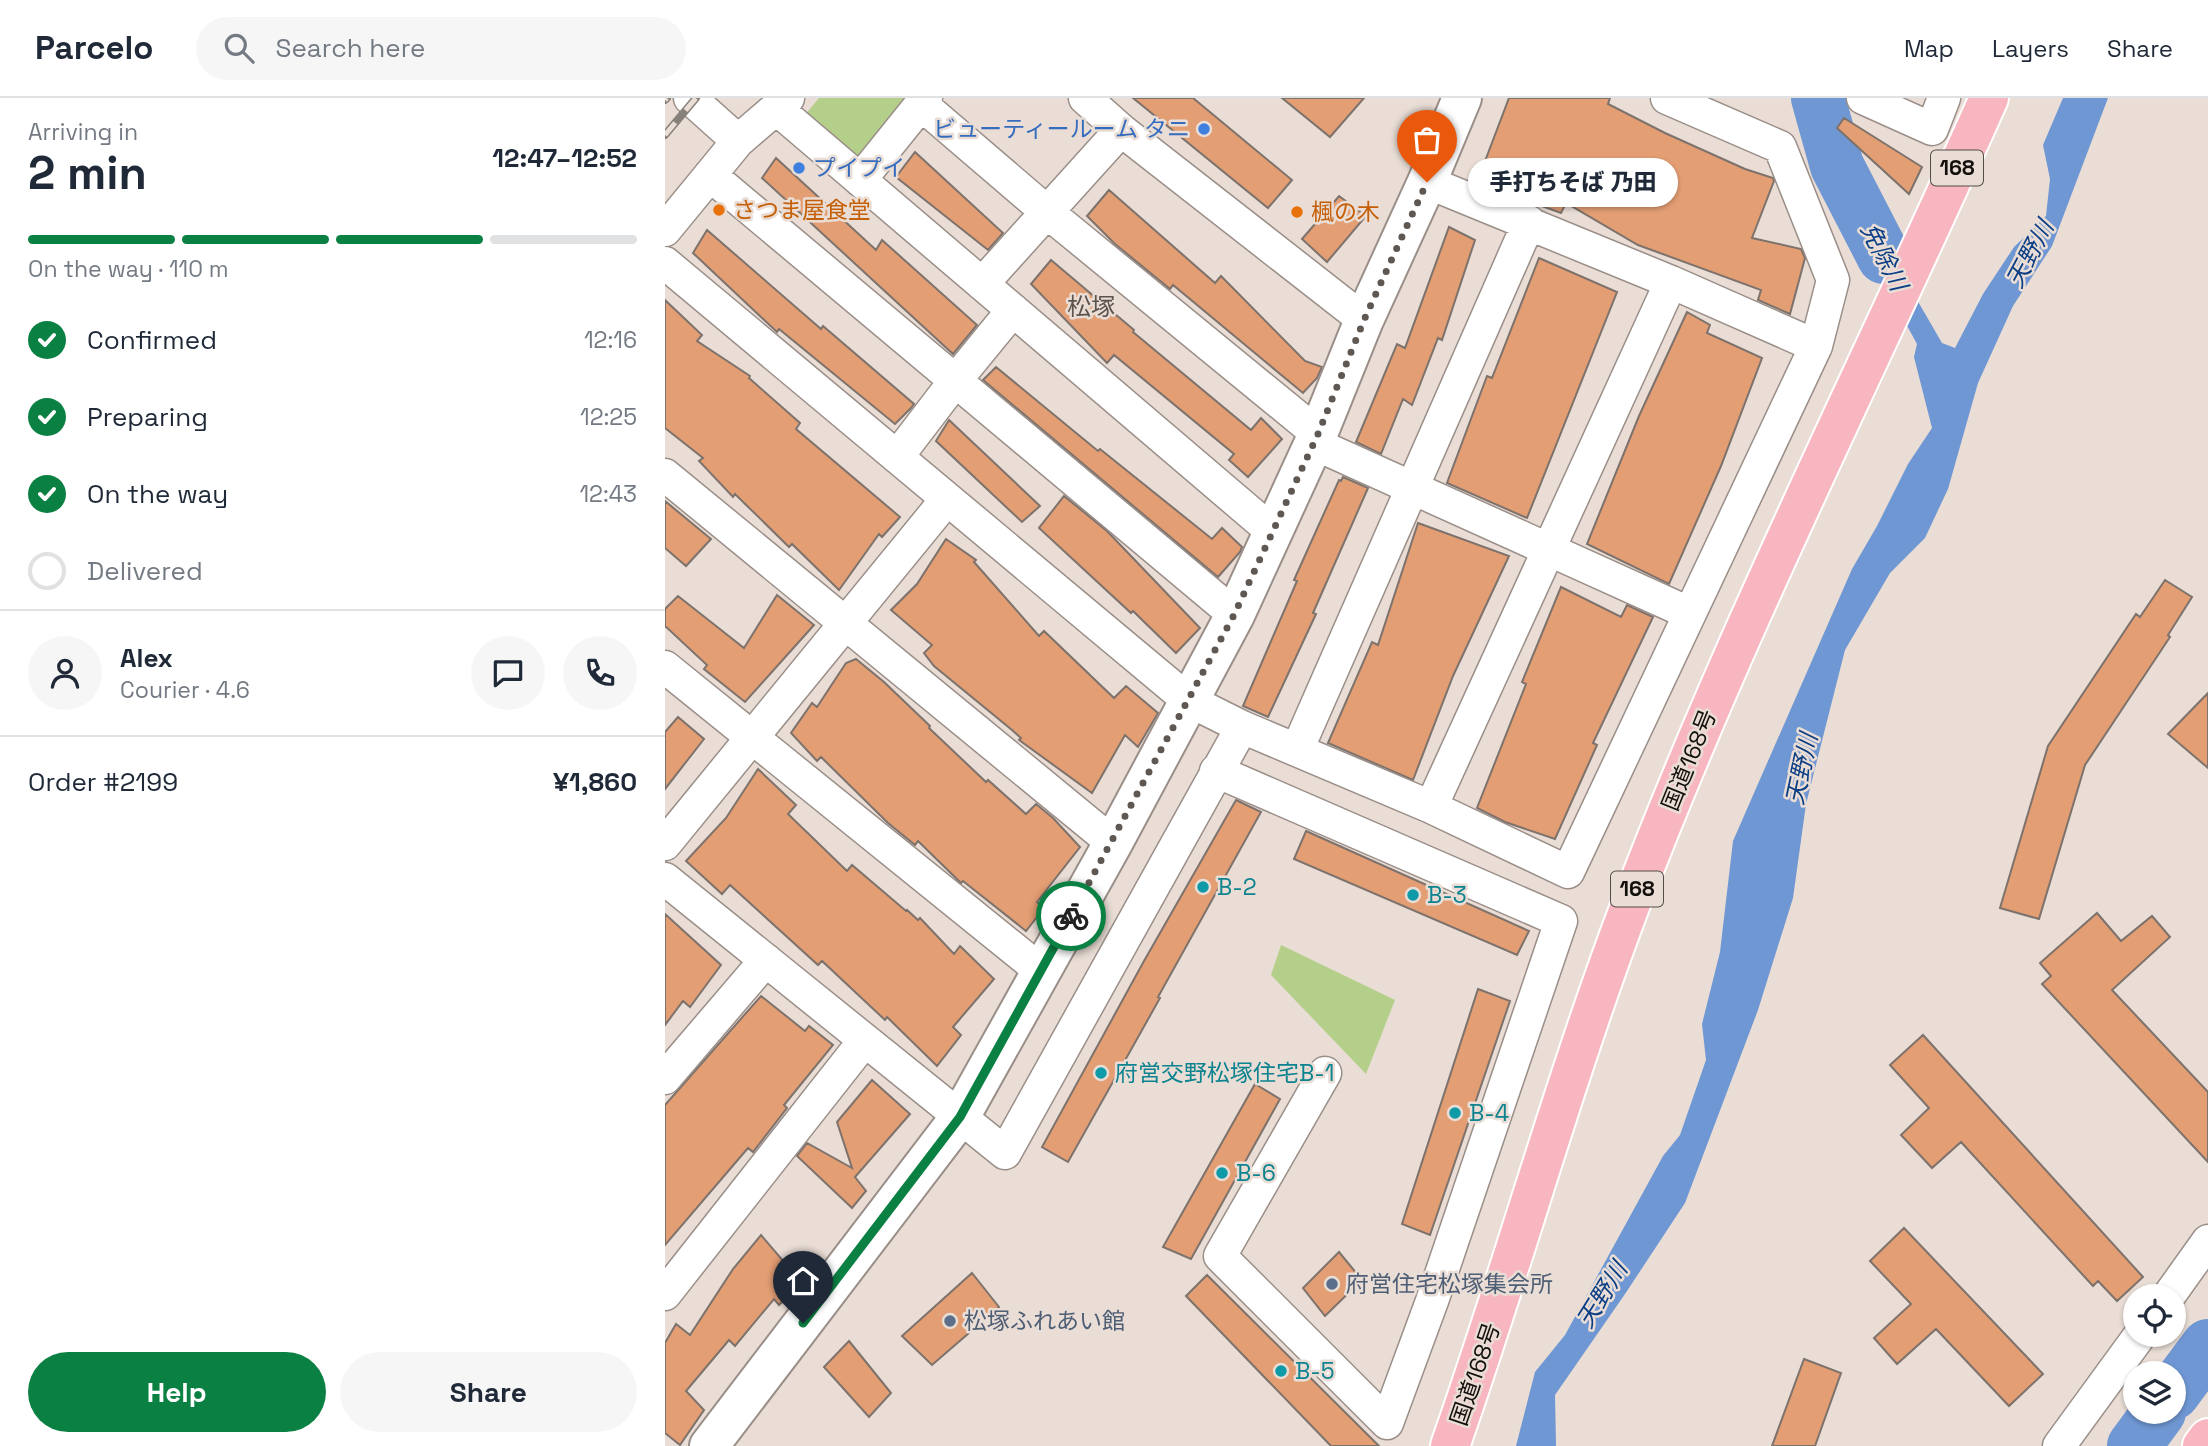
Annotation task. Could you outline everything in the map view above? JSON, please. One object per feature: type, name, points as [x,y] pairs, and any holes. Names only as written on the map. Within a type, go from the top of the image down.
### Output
[{"type":"highway","name":"国道168号","points":[[1450,1446],[1492,1326],[1576,1059],[1630,907],[1700,729],[1989,98]]},
{"type":"highway","points":[[2202,1446],[2208,1438]]},
{"type":"street","points":[[689,98],[738,141]]},
{"type":"street","points":[[1084,98],[1364,320]]},
{"type":"street","points":[[665,263],[1188,700],[1242,727],[1431,807],[1568,872],[1816,346],[1833,280],[1780,147],[1667,98]]},
{"type":"street","points":[[1863,98],[1932,129],[1944,98]]},
{"type":"street","points":[[709,1446],[960,1117],[1112,843],[1234,615],[1316,439],[1364,320],[1427,182],[1458,100]]},
{"type":"street","points":[[860,180],[923,101],[1047,212],[1316,439],[1412,487],[1689,613]]},
{"type":"street","points":[[665,230],[738,141],[782,104],[860,180],[1272,532]]},
{"type":"street","points":[[982,284],[1121,130]]},
{"type":"street","points":[[710,175],[1234,615]]},
{"type":"street","points":[[1427,182],[1529,222],[1816,346]]},
{"type":"street","points":[[1297,750],[1529,222]]},
{"type":"street","points":[[1431,807],[1671,282]]},
{"type":"street","points":[[897,457],[1013,310]]},
{"type":"street","points":[[665,475],[1112,843]]},
{"type":"street","points":[[665,844],[947,499]]},
{"type":"street","points":[[665,667],[1040,970]]},
{"type":"street","points":[[665,879],[1005,1153],[1242,727]]},
{"type":"street","points":[[1216,771],[1561,921],[1437,1288],[1387,1423],[1220,1256],[1325,1073]]},
{"type":"street","points":[[665,1078],[766,960]]},
{"type":"street","points":[[665,1294],[865,1040]]},
{"type":"street","points":[[2177,1284],[2208,1241]]},
{"type":"street","points":[[2059,1446],[2131,1347]]},
{"type":"green space","points":[[819,98],[909,98],[856,160],[804,116]]},
{"type":"green space","points":[[1281,945],[1395,1000],[1366,1074],[1271,975]]},
{"type":"water","name":"天野川","points":[[2063,98],[2108,98],[2052,246],[2013,306],[1978,383],[1948,489],[1925,538],[1890,573],[1845,650],[1806,804],[1793,898],[1758,1010],[1685,1203],[1555,1395],[1556,1446],[1516,1446],[1535,1372],[1565,1335],[1663,1156],[1680,1135],[1706,1060],[1702,1024],[1720,952],[1733,841],[1852,569],[1908,464],[1932,428],[1914,357],[1917,344],[1870,258],[1854,218],[1850,184],[1942,343],[1955,348],[1983,294],[2014,247],[2046,216],[2050,179],[2043,145]]},
{"type":"building","points":[[1133,98],[1193,98],[1292,180],[1268,208]]},
{"type":"building","points":[[1282,98],[1364,98],[1330,137]]},
{"type":"building","points":[[1509,98],[1610,98],[1608,104],[1665,133],[1745,169],[1773,178],[1752,238],[1801,249],[1805,258],[1790,314],[1758,300],[1761,290],[1638,245],[1566,203],[1561,213],[1528,201],[1532,191],[1479,177]]},
{"type":"building","points":[[1844,118],[1922,167],[1909,194],[1837,128]]},
{"type":"building","points":[[915,152],[1003,233],[988,250],[896,177]]},
{"type":"building","points":[[776,158],[876,250],[882,240],[977,325],[953,354],[762,178]]},
{"type":"building","points":[[1109,190],[1215,283],[1221,276],[1305,361],[1322,367],[1317,378],[1303,393],[1173,285],[1170,289],[1115,244],[1087,216]]},
{"type":"building","points":[[1339,196],[1366,216],[1327,262],[1302,239]]},
{"type":"building","points":[[1449,227],[1475,240],[1442,340],[1438,338],[1412,405],[1403,399],[1381,454],[1356,442],[1397,344],[1405,348]]},
{"type":"building","points":[[707,230],[821,329],[823,326],[914,404],[911,408],[895,424],[779,329],[777,332],[693,253]]},
{"type":"building","points":[[1539,258],[1617,292],[1527,518],[1447,483],[1487,376],[1492,378]]},
{"type":"building","points":[[1051,260],[1251,430],[1261,418],[1282,439],[1248,477],[1229,460],[1234,454],[1114,355],[1107,363],[1031,284]]},
{"type":"building","points":[[665,300],[702,335],[697,341],[750,376],[749,378],[800,423],[796,429],[900,517],[882,537],[879,534],[839,590],[792,544],[789,547],[735,494],[733,497],[699,461],[703,458],[665,428]]},
{"type":"building","points":[[1687,312],[1710,325],[1707,333],[1762,358],[1721,466],[1669,584],[1587,544],[1639,416]]},
{"type":"building","points":[[996,367],[1098,451],[1100,449],[1212,539],[1222,528],[1242,547],[1240,552],[1218,577],[983,380]]},
{"type":"building","points":[[949,420],[1040,506],[1022,522],[936,441]]},
{"type":"building","points":[[1343,477],[1368,488],[1313,613],[1316,614],[1268,717],[1243,706],[1297,581],[1294,580],[1339,480]]},
{"type":"building","points":[[1064,496],[1107,531],[1200,628],[1176,653],[1039,528]]},
{"type":"building","points":[[665,501],[711,539],[686,566],[665,548]]},
{"type":"building","points":[[1418,523],[1509,556],[1453,676],[1413,780],[1328,743],[1372,642],[1378,645]]},
{"type":"building","points":[[946,539],[976,560],[974,562],[1039,636],[1044,631],[1114,698],[1126,686],[1158,713],[1138,747],[1125,735],[1092,793],[1019,740],[1021,738],[1012,730],[934,666],[924,653],[932,645],[891,610],[917,584]]},
{"type":"building","points":[[2165,580],[2192,597],[2168,635],[2170,637],[2085,765],[2039,919],[2000,908],[2048,746],[2136,614],[2140,617]]},
{"type":"building","points":[[1561,587],[1621,617],[1627,605],[1653,617],[1593,743],[1597,745],[1555,839],[1505,822],[1477,808],[1526,684],[1522,682]]},
{"type":"building","points":[[777,595],[814,625],[745,702],[704,669],[707,665],[665,626],[665,609],[678,596],[744,648]]},
{"type":"building","points":[[856,659],[884,682],[986,782],[988,780],[1026,814],[1036,804],[1080,847],[1037,902],[1044,908],[1026,931],[963,881],[961,883],[918,841],[915,845],[888,823],[821,757],[817,761],[791,733],[812,703],[817,707],[846,663]]},
{"type":"building","points":[[2208,693],[2208,768],[2168,734]]},
{"type":"building","points":[[678,717],[704,739],[665,789],[665,732]]},
{"type":"building","points":[[758,769],[796,805],[788,814],[847,871],[852,865],[906,911],[918,920],[920,918],[954,954],[960,946],[994,979],[953,1027],[961,1035],[937,1066],[887,1017],[885,1020],[822,961],[818,965],[730,885],[722,894],[686,861],[726,818]]},
{"type":"building","points":[[1236,800],[1261,812],[1068,1162],[1042,1147]]},
{"type":"building","name":"B-3","points":[[1306,831],[1529,931],[1517,955],[1294,859]]},
{"type":"building","points":[[2097,913],[2121,941],[2152,916],[2170,937],[2112,990],[2208,1092],[2208,1162],[2042,984],[2051,976],[2040,963]]},
{"type":"building","points":[[665,914],[721,965],[690,1007],[683,1001],[665,1025]]},
{"type":"building","name":"B-4","points":[[1478,989],[1510,1001],[1430,1235],[1402,1224]]},
{"type":"building","points":[[761,996],[805,1031],[809,1026],[833,1045],[784,1105],[787,1108],[753,1152],[748,1148],[665,1245],[665,1105]]},
{"type":"building","points":[[1923,1035],[2143,1277],[2135,1284],[2123,1284],[2123,1295],[2117,1301],[2098,1281],[2093,1286],[1961,1142],[1932,1168],[1901,1135],[1929,1108],[1890,1065]]},
{"type":"building","points":[[872,1080],[910,1114],[855,1177],[866,1191],[852,1208],[797,1156],[807,1143],[852,1168],[837,1122]]},
{"type":"building","name":"B-6","points":[[1255,1084],[1280,1099],[1191,1259],[1163,1247]]},
{"type":"building","points":[[1904,1228],[2043,1374],[2009,1406],[1936,1329],[1897,1364],[1874,1338],[1911,1304],[1870,1261]]},
{"type":"building","points":[[761,1235],[802,1283],[779,1305],[774,1299],[735,1346],[729,1340],[686,1391],[704,1410],[680,1445],[665,1433],[665,1343],[676,1324],[690,1335],[733,1269]]},
{"type":"building","name":"府営住宅松塚集会所","points":[[1339,1252],[1362,1280],[1325,1316],[1303,1288]]},
{"type":"building","name":"松塚ふれあい館","points":[[972,1273],[999,1307],[932,1365],[902,1336]]},
{"type":"building","name":"B-5","points":[[1207,1275],[1379,1446],[1331,1446],[1186,1296]]},
{"type":"building","points":[[849,1341],[891,1393],[869,1417],[824,1367]]},
{"type":"building","points":[[1804,1359],[1841,1373],[1815,1446],[1772,1446]]},
{"type":"waterway","name":"免除川","points":[[1818,98],[1837,166],[1884,257]]},
{"type":"waterway","points":[[2186,1376],[2208,1346]]},
{"type":"waterway","points":[[2134,1446],[2150,1424]]},
{"type":"railway","points":[[665,135],[696,98]]},
{"type":"way so far","points":[[1071,916],[1234,615],[1318,434],[1364,320],[1427,182]]},
{"type":"place","name":"ビューティールーム タニ","points":[[1204,129]]},
{"type":"place","name":"プイプイ","points":[[799,168]]},
{"type":"place","name":"手打ちそば 乃田","points":[[1427,182]]},
{"type":"place","name":"さつま屋食堂","points":[[719,210]]},
{"type":"place","name":"楓の木","points":[[1297,212]]},
{"type":"place","name":"B-2","points":[[1203,887]]},
{"type":"place","name":"B-3","points":[[1413,895]]},
{"type":"place","name":"府営交野松塚住宅B-1","points":[[1101,1073]]},
{"type":"place","name":"B-4","points":[[1455,1113]]},
{"type":"place","name":"B-6","points":[[1222,1173]]},
{"type":"place","name":"府営住宅松塚集会所","points":[[1332,1284]]},
{"type":"place","name":"松塚ふれあい館","points":[[950,1321]]},
{"type":"place","name":"B-5","points":[[1281,1371]]},
{"type":"district","name":"松塚","points":[[1091,307]]},
{"type":"route","points":[[803,1323],[960,1117],[1071,916]]}]
